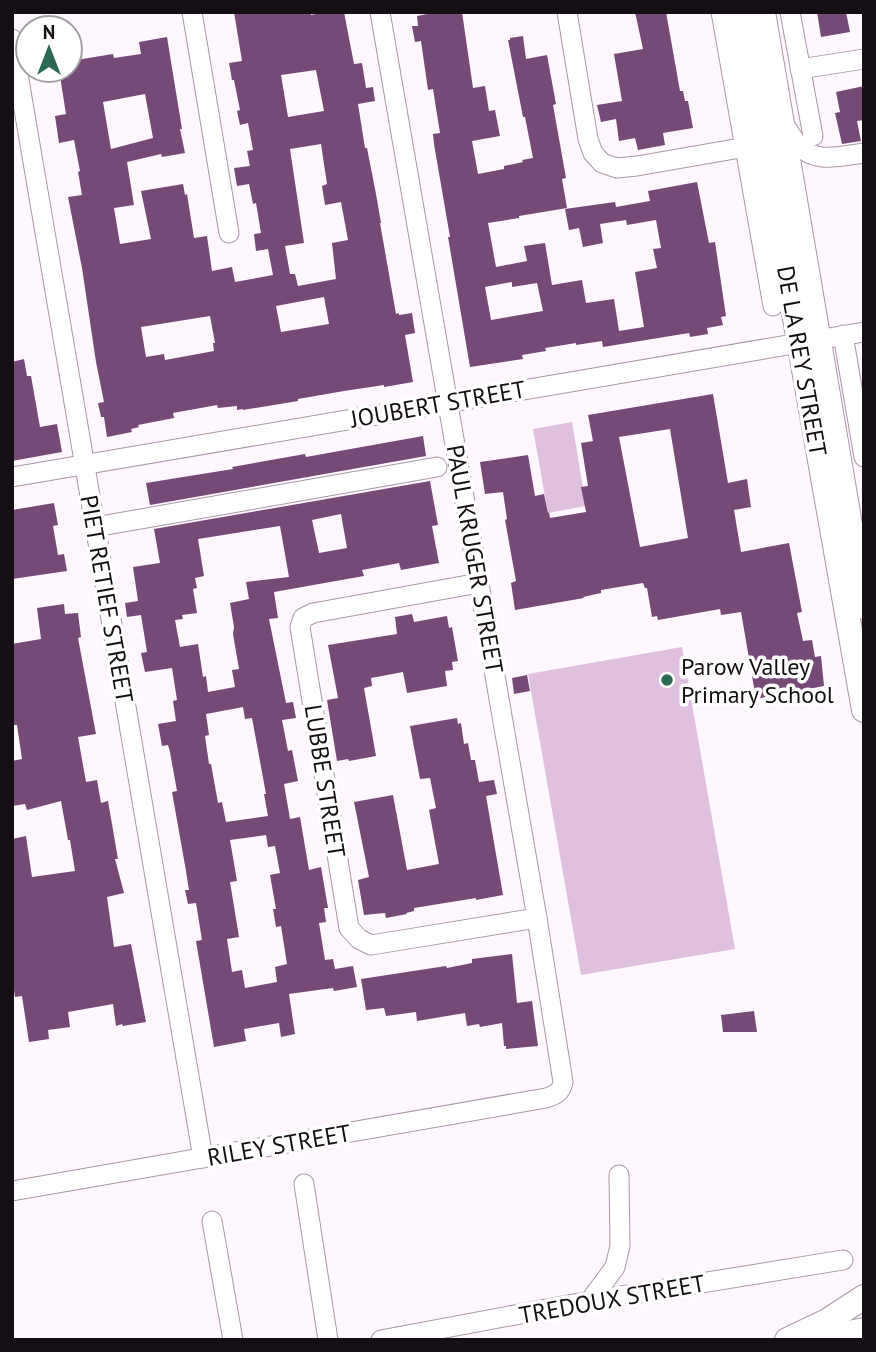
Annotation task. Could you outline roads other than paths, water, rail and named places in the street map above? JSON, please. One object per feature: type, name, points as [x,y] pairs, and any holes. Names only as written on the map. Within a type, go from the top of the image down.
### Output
[{"type":"main road","name":"DE LA REY STREET","points":[[741,12],[864,607]]},
{"type":"main road","name":"DE LA REY STREET","points":[[763,12],[782,121],[809,341],[864,710]]},
{"type":"main road","points":[[787,1340],[827,1321],[864,1297]]},
{"type":"main road","points":[[813,1340],[864,1331]]},
{"type":"street","points":[[192,12],[229,233]]},
{"type":"street","name":"PAUL KRUGER STREET","points":[[380,12],[563,1082],[559,1092],[546,1098]]},
{"type":"street","points":[[567,12],[589,139],[593,153],[603,163],[617,168],[637,166],[746,147]]},
{"type":"street","name":"DE LA REY STREET","points":[[721,12],[773,306]]},
{"type":"street","points":[[790,12],[813,136]]},
{"type":"street","name":"PIET RETIEF STREET","points":[[12,39],[203,1158]]},
{"type":"street","points":[[800,69],[864,59]]},
{"type":"street","points":[[782,121],[799,146],[819,158],[864,153]]},
{"type":"street","name":"JOUBERT STREET","points":[[12,477],[864,332]]},
{"type":"street","name":"DE LA REY STREET","points":[[843,335],[864,457]]},
{"type":"street","points":[[95,527],[437,467]]},
{"type":"street","name":"LUBBE STREET","points":[[479,583],[313,613],[303,618],[300,627],[349,928],[359,939],[371,945],[537,918]]},
{"type":"street","name":"RILEY STREET","points":[[12,1191],[546,1098]]},
{"type":"street","points":[[590,1301],[615,1267],[620,1245],[619,1175]]},
{"type":"street","points":[[304,1184],[328,1340]]},
{"type":"street","points":[[212,1221],[233,1340]]},
{"type":"street","name":"TREDOUX STREET","points":[[381,1340],[590,1301],[843,1260]]},
{"type":"place","name":"Parow Valley Primary School","points":[[667,680]]}]
